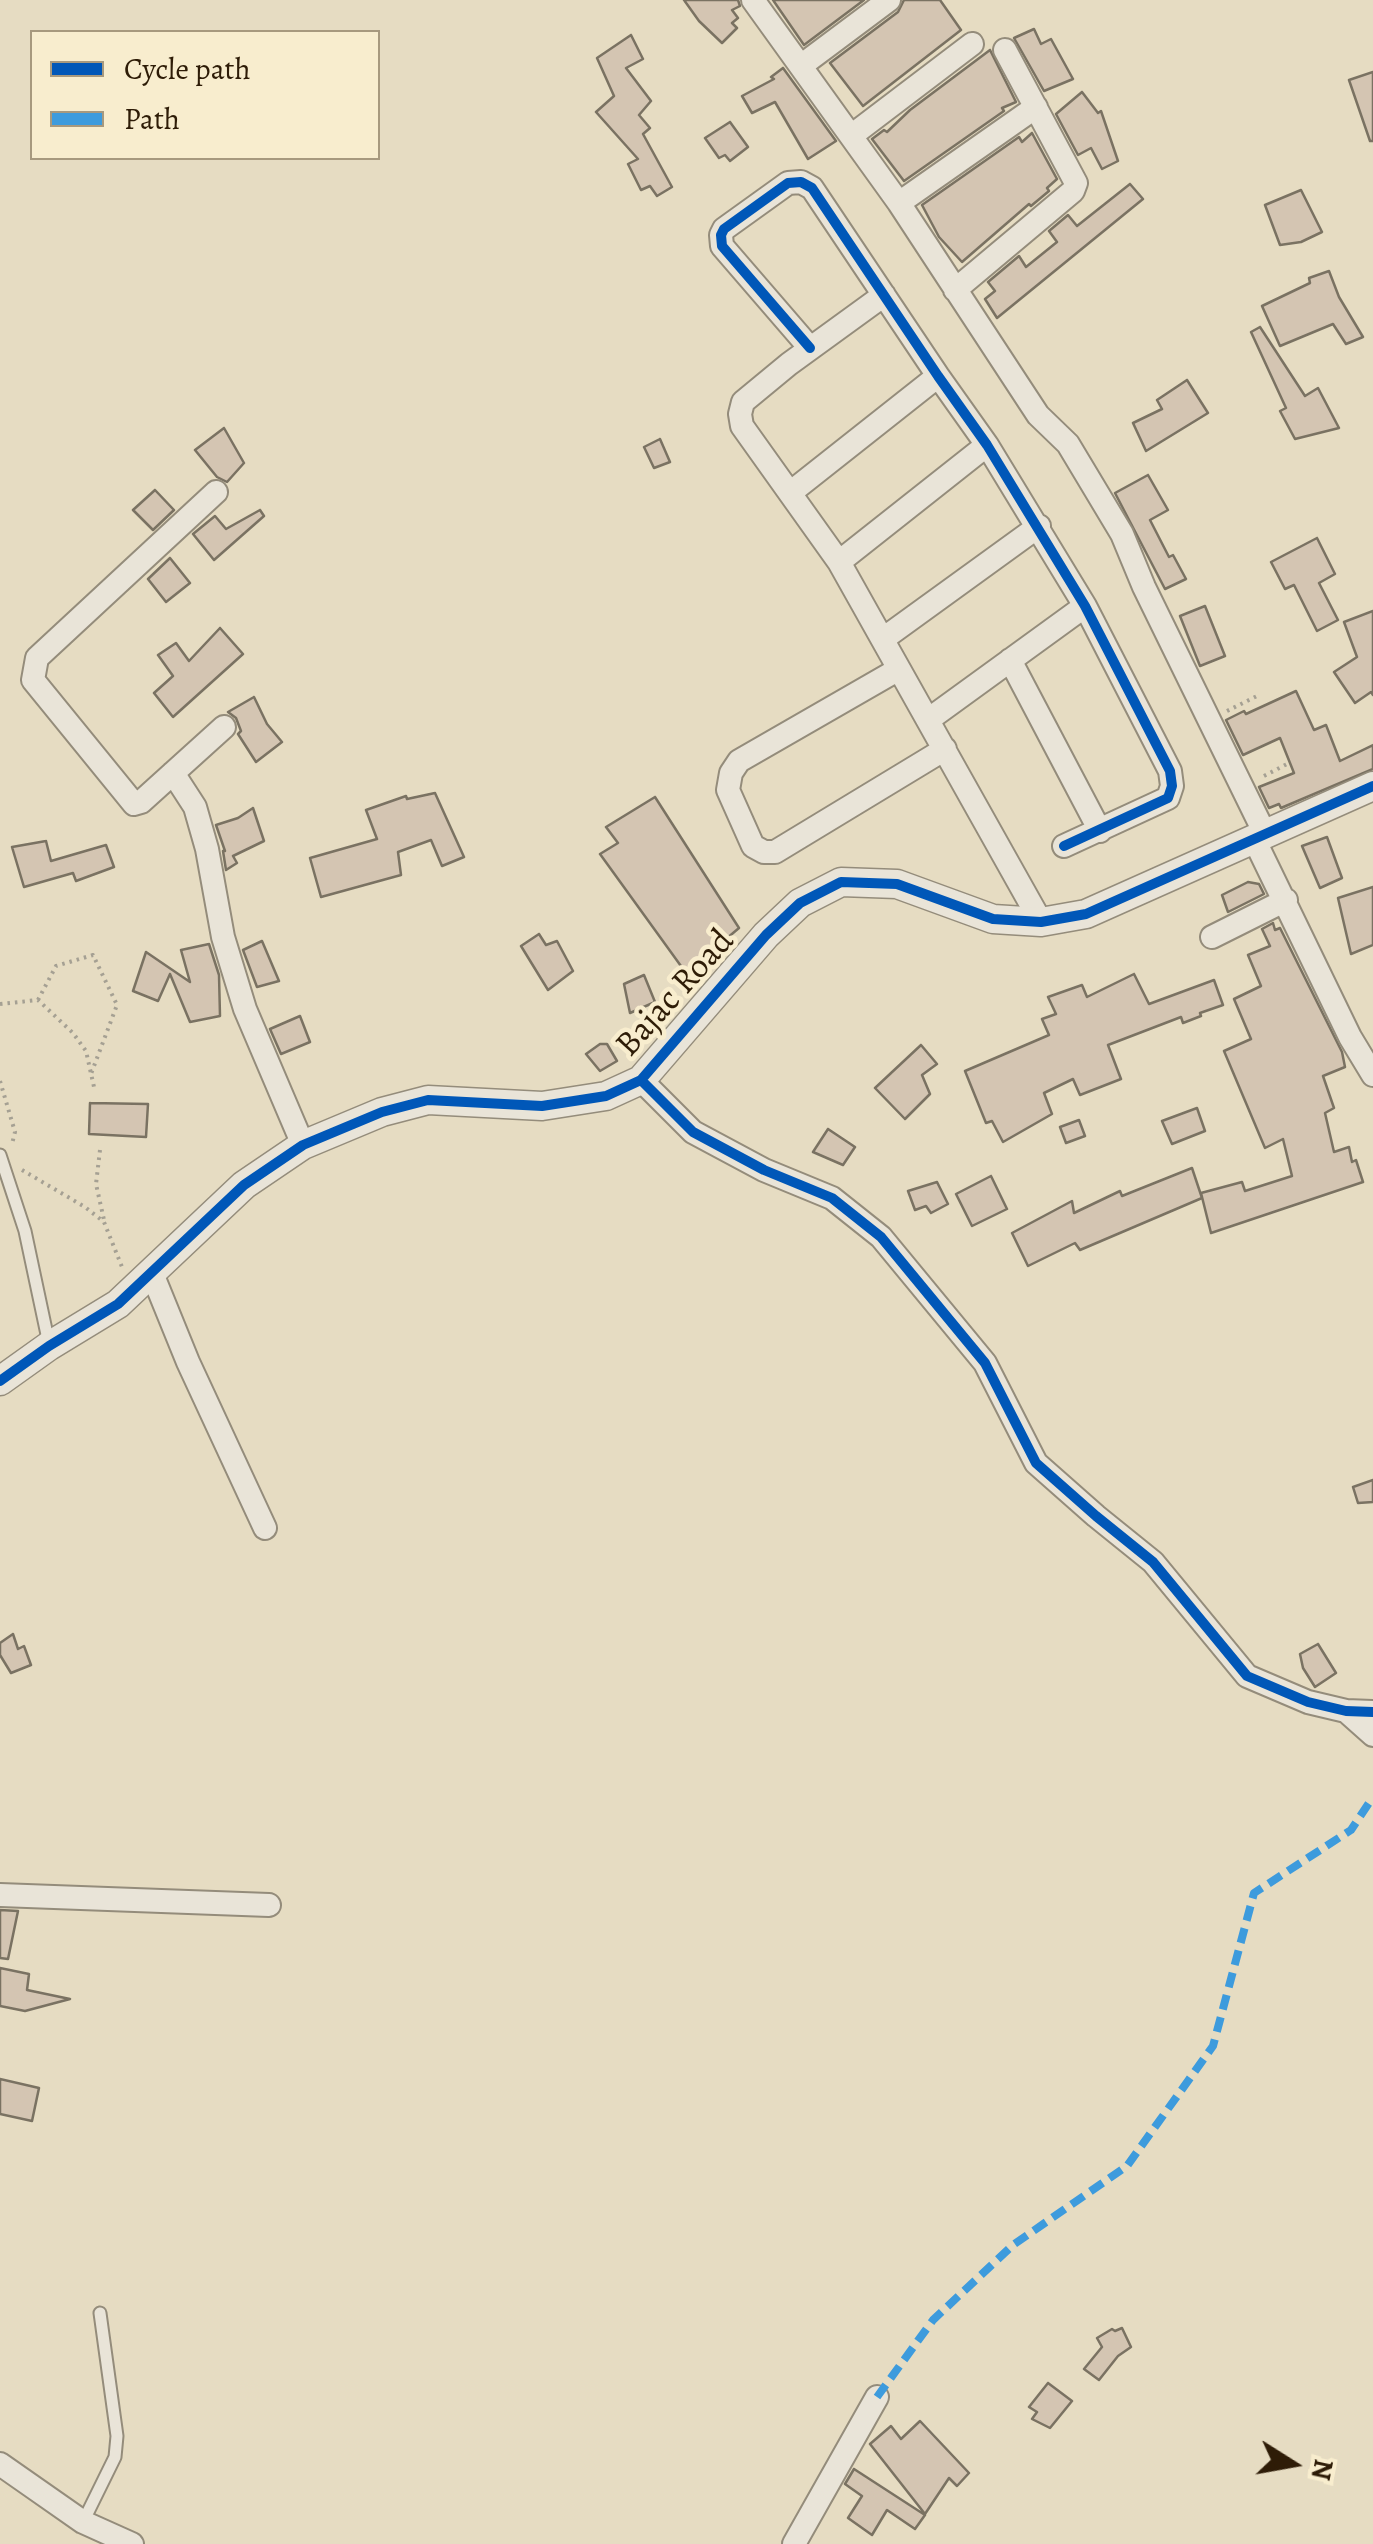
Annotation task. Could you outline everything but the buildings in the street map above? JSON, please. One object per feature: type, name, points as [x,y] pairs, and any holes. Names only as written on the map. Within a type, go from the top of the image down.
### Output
[{"type":"street","points":[[753,0],[899,203],[1038,415],[1068,444],[1122,534],[1242,788],[1286,900],[1350,1037],[1373,1075]]},
{"type":"street","points":[[802,65],[888,0]]},
{"type":"street","points":[[851,136],[972,44]]},
{"type":"street","points":[[955,290],[1073,190],[1074,175],[1005,50]]},
{"type":"street","points":[[899,203],[1036,107]]},
{"type":"street","points":[[810,348],[722,246],[724,228],[788,183],[801,182],[812,188],[987,445],[1085,606],[1170,770],[1172,786],[1168,798],[1064,846]]},
{"type":"street","points":[[884,295],[743,402],[742,426],[839,562],[1041,922]]},
{"type":"street","points":[[790,493],[938,376]]},
{"type":"street","points":[[839,562],[987,445]]},
{"type":"street","points":[[216,492],[38,658],[33,680],[134,804],[224,727]]},
{"type":"street","points":[[882,638],[1039,526]]},
{"type":"street","points":[[928,720],[1085,606]]},
{"type":"street","points":[[1010,660],[1100,831]]},
{"type":"street","points":[[900,669],[740,760],[731,774],[728,790],[753,846],[775,852],[944,750]]},
{"type":"street","points":[[173,773],[195,807],[208,848],[223,938],[246,1009],[303,1145]]},
{"type":"street","name":"Bajac Road","points":[[0,1381],[142,1281],[244,1185],[303,1145],[382,1112],[428,1100],[542,1106],[606,1096],[641,1080],[766,934],[800,903],[841,882],[897,884],[993,918],[1041,922],[1086,914],[1373,786]]},
{"type":"street","points":[[1212,937],[1286,900]]},
{"type":"street","points":[[641,1080],[693,1132],[764,1170],[832,1198],[881,1237],[985,1363],[1036,1463],[1153,1562],[1200,1614],[1247,1676],[1308,1702],[1346,1711],[1373,1712]]},
{"type":"street","points":[[142,1281],[188,1362],[266,1528]]},
{"type":"street","points":[[1346,1711],[1373,1735]]},
{"type":"street","points":[[0,1895],[269,1905]]},
{"type":"street","points":[[794,2544],[877,2397]]},
{"type":"street","points":[[0,2464],[83,2522],[132,2544]]},
{"type":"lane","points":[[3,1158],[26,1232],[49,1346]]},
{"type":"lane","points":[[83,2522],[115,2457],[117,2436],[100,2312]]},
{"type":"path","points":[[1210,720],[1259,694]]},
{"type":"path","points":[[1242,788],[1287,764]]},
{"type":"path","points":[[38,1000],[56,966],[93,955],[117,1005],[91,1074]]},
{"type":"path","points":[[0,1004],[38,1000]]},
{"type":"path","points":[[38,1000],[86,1052],[94,1087]]},
{"type":"path","points":[[0,1081],[15,1132],[3,1158],[85,1206],[104,1222],[142,1281]]},
{"type":"path","points":[[100,1150],[96,1184],[104,1222]]},
{"type":"marked path","points":[[877,2397],[933,2320],[1013,2245],[1127,2166],[1213,2046],[1254,1893],[1351,1830],[1373,1797]]},
{"type":"cycle path","points":[[810,348],[722,246],[724,229],[788,183],[801,182],[812,188],[987,445],[1085,606],[1170,771],[1172,786],[1168,798],[1064,846]]},
{"type":"cycle path","points":[[0,1381],[118,1304],[244,1185],[303,1145],[382,1112],[428,1100],[542,1106],[606,1096],[641,1080],[766,935],[800,903],[841,882],[897,884],[993,919],[1041,922],[1086,914],[1373,786]]},
{"type":"cycle path","points":[[641,1080],[693,1132],[764,1170],[832,1198],[881,1237],[985,1363],[1036,1463],[1153,1562],[1247,1676],[1308,1702],[1346,1711],[1373,1712]]}]
